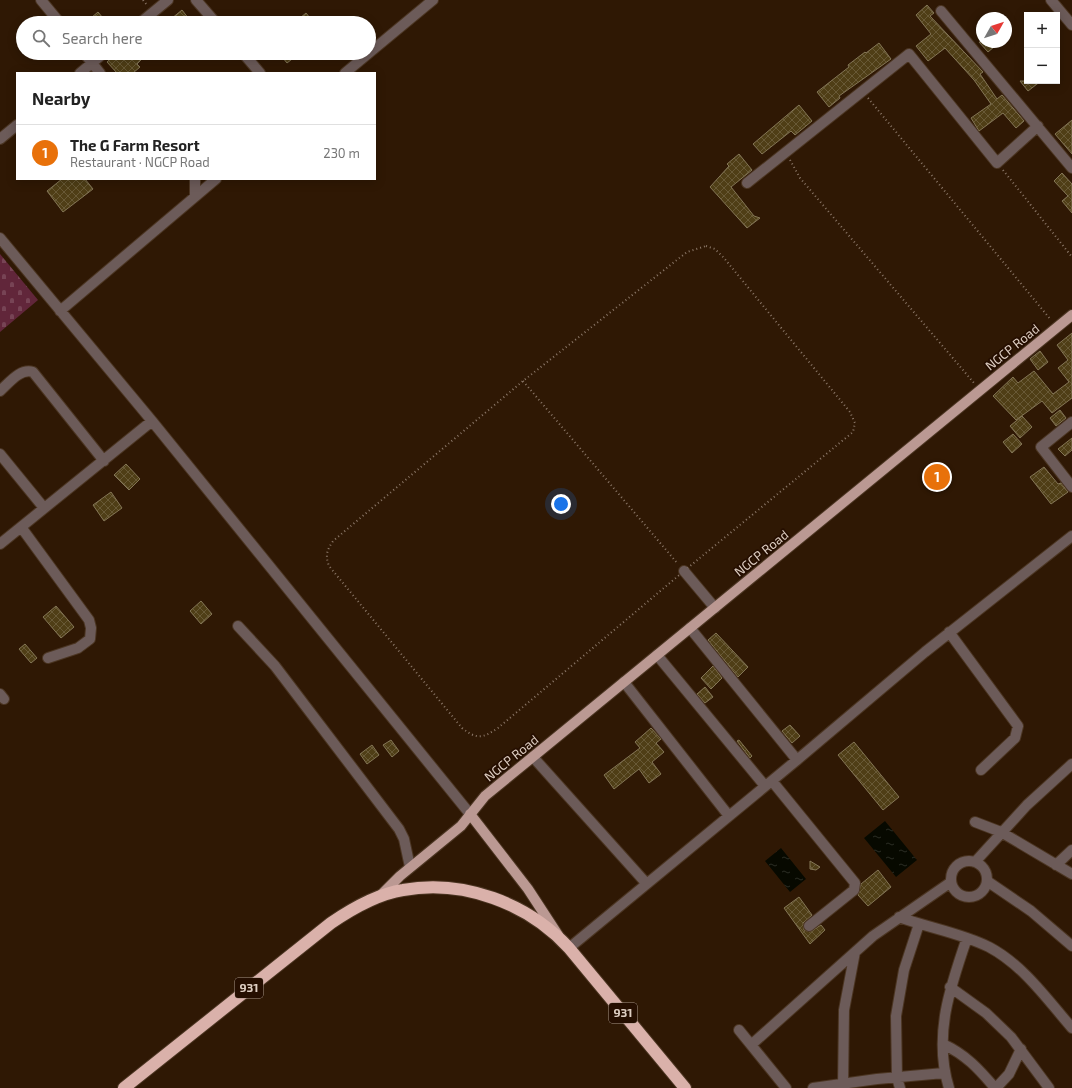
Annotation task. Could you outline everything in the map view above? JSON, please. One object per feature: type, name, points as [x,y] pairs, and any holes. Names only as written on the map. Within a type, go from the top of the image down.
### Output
[{"type":"highway","name":"931","points":[[124,1088],[331,923],[354,908],[380,896],[403,890],[426,888],[456,889],[480,894],[499,900],[534,917],[560,938],[569,948],[685,1088]]},
{"type":"main road","name":"NGCP Road","points":[[380,896],[410,867],[454,832],[485,796],[1072,315]]},
{"type":"main road","points":[[470,814],[528,889],[560,938]]},
{"type":"street","points":[[41,0],[54,16]]},
{"type":"street","points":[[149,16],[168,0]]},
{"type":"street","points":[[196,0],[210,16]]},
{"type":"street","points":[[376,47],[433,0]]},
{"type":"street","points":[[1051,0],[1072,25]]},
{"type":"street","points":[[941,10],[1072,168]]},
{"type":"street","points":[[747,183],[909,54],[997,163],[1038,126]]},
{"type":"street","points":[[90,60],[99,72]]},
{"type":"street","points":[[81,72],[96,60]]},
{"type":"street","points":[[249,60],[259,72]]},
{"type":"street","points":[[346,72],[361,60]]},
{"type":"street","points":[[0,139],[16,126]]},
{"type":"street","points":[[195,180],[195,196]]},
{"type":"street","points":[[60,310],[215,180]]},
{"type":"street","points":[[0,238],[152,421],[470,814]]},
{"type":"street","points":[[0,391],[21,372],[27,370],[33,372],[104,460]]},
{"type":"street","points":[[0,544],[152,421]]},
{"type":"street","points":[[1072,422],[1041,447],[1072,487]]},
{"type":"street","points":[[0,454],[44,508]]},
{"type":"street","points":[[21,527],[89,620],[91,628],[90,639],[78,648],[48,658]]},
{"type":"street","points":[[569,948],[797,760],[949,632],[1072,536]]},
{"type":"street","points":[[684,571],[715,608]]},
{"type":"street","points":[[238,626],[275,666],[398,828],[404,839],[410,867]]},
{"type":"street","points":[[690,628],[797,760]]},
{"type":"street","points":[[949,632],[1018,726],[1015,738],[981,770]]},
{"type":"street","points":[[657,655],[855,883],[854,890],[809,926]]},
{"type":"street","points":[[624,682],[729,816]]},
{"type":"street","points":[[533,757],[646,883]]},
{"type":"street","points":[[975,862],[1027,805],[1072,764]]},
{"type":"street","points":[[976,822],[1001,832],[1072,874]]},
{"type":"street","points":[[1056,865],[1072,850]]},
{"type":"street","points":[[969,861],[975,862],[984,869],[987,881],[983,891],[973,897],[961,896],[953,888],[951,882],[953,870],[957,865],[969,861]]},
{"type":"street","points":[[987,881],[1031,911],[1072,946]]},
{"type":"street","points":[[751,1045],[855,952],[899,917],[951,882]]},
{"type":"street","points":[[899,917],[967,938],[989,948],[1009,960],[1028,976],[1072,1028]]},
{"type":"street","points":[[898,1083],[896,1016],[904,970],[919,924]]},
{"type":"street","points":[[949,1088],[944,1073],[942,1044],[945,1010],[950,987],[967,938]]},
{"type":"street","points":[[842,1086],[844,1010],[855,952]]},
{"type":"street","points":[[950,987],[986,1013],[1011,1037],[1049,1088]]},
{"type":"street","points":[[739,1030],[786,1088]]},
{"type":"street","points":[[942,1044],[961,1053],[979,1069],[996,1088],[1009,1074],[1021,1049]]},
{"type":"street","points":[[813,1088],[898,1083],[944,1073]]},
{"type":"path","points":[[862,91],[1057,327]]},
{"type":"path","points":[[788,149],[790,159],[800,178],[980,390]]},
{"type":"path","points":[[997,163],[1072,257]]},
{"type":"path","points":[[706,246],[715,249],[724,258],[850,412],[855,423],[853,432],[848,437],[684,571],[498,728],[488,735],[478,737],[470,735],[462,728],[339,578],[330,566],[326,556],[333,541],[523,381],[687,252],[706,246]]},
{"type":"path","points":[[523,381],[684,571]]},
{"type":"green space","points":[[0,254],[38,300],[0,332]]},
{"type":"water","points":[[885,821],[917,860],[896,877],[864,838]]},
{"type":"water","points":[[781,848],[806,879],[790,892],[765,861]]},
{"type":"building","points":[[927,5],[934,13],[930,16],[983,72],[980,74],[997,99],[1002,95],[1024,121],[1016,128],[1003,113],[979,131],[971,118],[991,104],[974,80],[945,48],[928,61],[916,46],[931,34],[916,15]]},
{"type":"building","points":[[182,10],[187,16],[175,16]]},
{"type":"building","points":[[98,12],[101,16],[93,16]]},
{"type":"building","points":[[879,43],[891,59],[839,96],[840,98],[829,107],[817,92],[849,67],[848,65]]},
{"type":"building","points":[[984,48],[993,48],[988,52]]},
{"type":"building","points":[[109,60],[141,60],[137,64],[140,67],[134,72],[116,72],[107,62]]},
{"type":"building","points":[[1020,81],[1024,81],[1024,84],[1037,84],[1028,91]]},
{"type":"building","points":[[799,105],[812,121],[795,135],[791,131],[762,154],[753,144]]},
{"type":"building","points":[[1072,120],[1072,154],[1055,134]]},
{"type":"building","points":[[739,154],[752,170],[731,187],[754,216],[760,218],[747,228],[710,187],[729,166],[727,164]]},
{"type":"building","points":[[1062,173],[1072,184],[1072,213],[1062,201],[1068,196],[1054,181]]},
{"type":"building","points":[[61,180],[86,180],[93,189],[63,212],[47,191]]},
{"type":"building","points":[[1072,333],[1072,398],[1052,413],[1042,401],[1016,420],[993,396],[1013,377],[1018,383],[1034,371],[1053,394],[1069,382],[1058,368],[1068,360],[1057,345]]},
{"type":"building","points":[[1040,351],[1048,362],[1038,370],[1030,359]]},
{"type":"building","points":[[1060,410],[1066,418],[1056,426],[1050,418]]},
{"type":"building","points":[[1022,416],[1032,427],[1020,438],[1010,426]]},
{"type":"building","points":[[1013,434],[1022,444],[1012,453],[1003,442]]},
{"type":"building","points":[[1072,438],[1072,450],[1065,456],[1058,449]]},
{"type":"building","points":[[126,464],[140,479],[129,490],[114,475]]},
{"type":"building","points":[[1044,467],[1058,484],[1061,483],[1068,492],[1051,504],[1030,477]]},
{"type":"building","points":[[111,492],[122,508],[104,521],[93,505]]},
{"type":"building","points":[[201,601],[212,614],[201,624],[190,611]]},
{"type":"building","points":[[56,606],[74,627],[61,638],[43,617]]},
{"type":"building","points":[[716,633],[748,667],[738,677],[708,640]]},
{"type":"building","points":[[25,644],[37,658],[31,663],[19,649]]},
{"type":"building","points":[[713,666],[722,678],[711,689],[701,678]]},
{"type":"building","points":[[705,687],[713,697],[705,703],[697,694]]},
{"type":"building","points":[[790,725],[800,736],[792,743],[782,731]]},
{"type":"building","points":[[651,728],[661,739],[656,743],[664,752],[652,762],[661,774],[649,783],[639,769],[614,789],[604,775],[640,748],[635,742]]},
{"type":"building","points":[[391,740],[399,751],[392,757],[383,745]]},
{"type":"building","points":[[739,740],[752,756],[750,758],[737,741]]},
{"type":"building","points":[[854,742],[899,797],[883,810],[838,755]]},
{"type":"building","points":[[372,745],[379,755],[367,764],[360,754]]},
{"type":"building","points":[[810,861],[820,867],[816,870],[810,869]]},
{"type":"building","points":[[878,870],[891,887],[868,906],[858,895],[861,884]]},
{"type":"building","points":[[799,897],[812,915],[803,923],[804,930],[810,932],[821,925],[825,930],[810,944],[784,908]]},
{"type":"place","name":"The G Farm Resort","points":[[937,477]]}]
